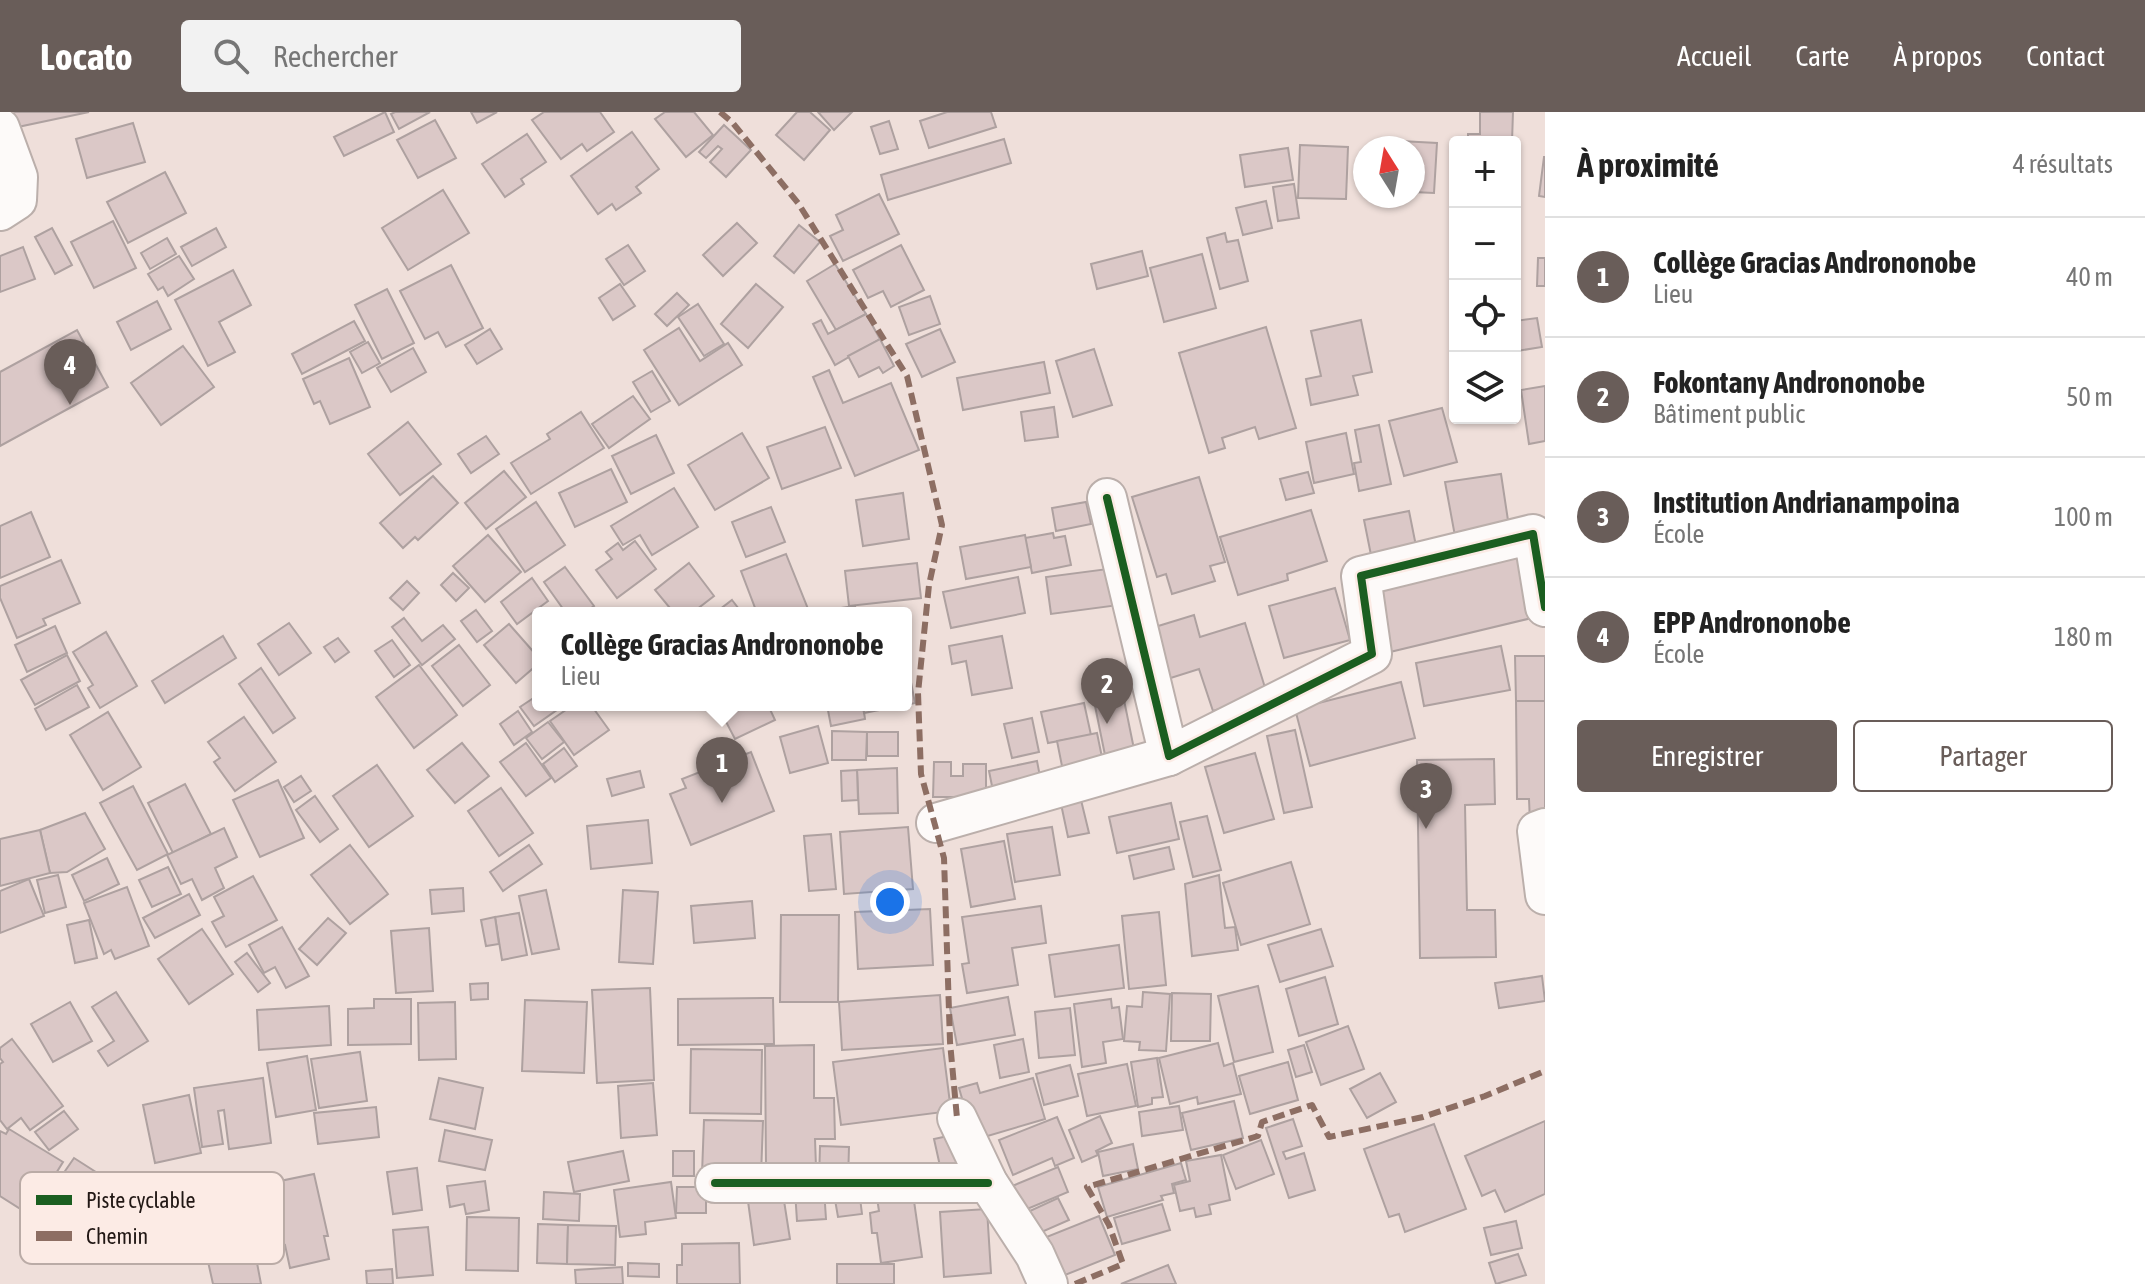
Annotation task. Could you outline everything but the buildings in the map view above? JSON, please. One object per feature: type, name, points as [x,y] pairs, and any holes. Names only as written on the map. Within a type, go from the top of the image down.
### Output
[{"type":"street","points":[[0,128],[18,177],[17,200],[0,211]]},
{"type":"street","points":[[1107,498],[1169,756]]},
{"type":"street","points":[[936,823],[1169,756],[1372,654],[1361,576],[1533,534],[1545,607]]},
{"type":"street","points":[[1544,891],[1537,831],[1545,828]]},
{"type":"street","points":[[957,1118],[988,1183],[1035,1255],[1048,1284]]},
{"type":"street","points":[[715,1183],[988,1183]]},
{"type":"marked path","points":[[720,112],[732,122],[798,203],[907,376],[942,525],[929,585],[918,693],[921,774],[944,858],[950,1042],[957,1118]]},
{"type":"marked path","points":[[1075,1284],[1123,1264],[1109,1225],[1087,1187],[1258,1136],[1262,1122],[1312,1105],[1329,1137],[1423,1117],[1545,1071]]},
{"type":"cycle path","points":[[1107,498],[1169,756],[1372,654],[1361,576],[1533,534],[1545,607]]},
{"type":"cycle path","points":[[715,1183],[988,1183]]},
{"type":"place","name":"EPP Andrononobe","points":[[70,405]]},
{"type":"place","name":"Fokontany Andrononobe","points":[[1107,724]]},
{"type":"place","name":"Collège Gracias Andrononobe","points":[[722,803]]},
{"type":"place","name":"Institution Andrianampoina","points":[[1426,829]]}]
